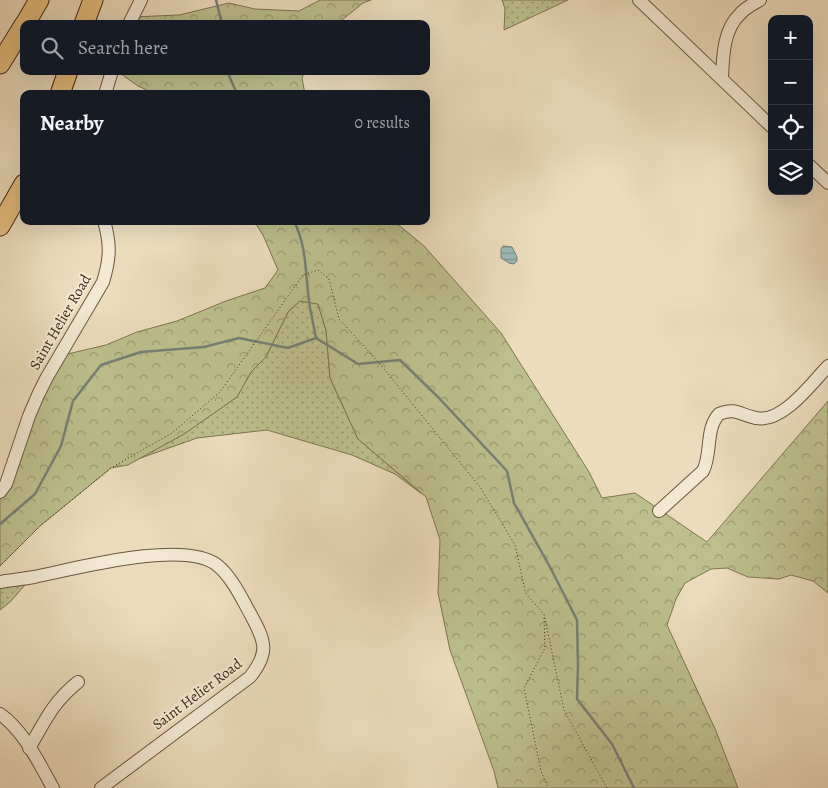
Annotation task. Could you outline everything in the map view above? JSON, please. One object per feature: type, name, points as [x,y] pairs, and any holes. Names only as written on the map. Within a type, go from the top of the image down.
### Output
[{"type":"highway","points":[[26,20],[39,0]]},
{"type":"highway","points":[[86,20],[93,0]]},
{"type":"highway","points":[[0,64],[20,31]]},
{"type":"highway","points":[[61,90],[67,75]]},
{"type":"highway","points":[[0,226],[20,191]]},
{"type":"street","points":[[131,20],[141,0]]},
{"type":"street","points":[[639,0],[768,123]]},
{"type":"street","points":[[722,78],[724,50],[733,22],[740,13],[760,0]]},
{"type":"street","points":[[106,90],[111,75]]},
{"type":"street","points":[[813,169],[828,183]]},
{"type":"street","name":"Saint Helier Road","points":[[0,492],[6,484],[29,416],[44,383],[103,282],[108,267],[110,249],[105,225]]},
{"type":"street","points":[[659,511],[703,471],[706,464],[712,426],[719,414],[733,410],[762,420],[771,418],[784,411],[828,366]]},
{"type":"street","name":"Saint Helier Road","points":[[0,582],[137,556],[178,555],[197,557],[206,559],[218,566],[234,586],[260,631],[264,650],[260,664],[250,677],[101,788]]},
{"type":"street","points":[[29,748],[54,705],[64,693],[78,682]]},
{"type":"street","points":[[0,714],[8,720],[29,748],[54,788]]},
{"type":"path","points":[[0,566],[40,526],[111,468],[172,433],[220,392],[303,275],[318,270],[329,279],[339,319],[380,364],[480,487],[515,545],[526,594],[544,614],[564,710],[607,788]]},
{"type":"path","points":[[544,614],[545,648],[524,688],[541,771],[548,788]]},
{"type":"green space","points":[[320,0],[371,0],[363,3],[342,20],[131,20],[132,17],[179,15],[229,3],[255,9],[299,11]]},
{"type":"green space","points":[[502,0],[568,0],[504,30],[505,9]]},
{"type":"green space","points":[[123,75],[303,75],[304,90],[147,90]]},
{"type":"green space","points":[[257,225],[399,225],[424,246],[501,333],[589,472],[602,498],[635,493],[707,542],[828,401],[828,593],[813,581],[791,575],[779,579],[748,577],[727,568],[711,569],[685,583],[676,599],[667,625],[716,731],[738,788],[498,788],[494,771],[450,650],[438,593],[440,540],[426,497],[358,439],[330,378],[326,330],[318,304],[300,301],[288,312],[266,357],[251,372],[237,397],[184,434],[128,465],[111,468],[40,526],[0,566],[0,492],[59,356],[106,345],[137,332],[177,321],[226,301],[265,288],[278,270],[263,235]]},
{"type":"green space","points":[[300,301],[318,304],[326,330],[330,378],[358,439],[422,494],[395,474],[352,455],[267,430],[197,438],[138,459],[184,434],[237,397],[251,372],[266,357],[288,312]]},
{"type":"green space","points":[[32,577],[10,602],[0,610],[0,582]]},
{"type":"water","points":[[503,246],[512,247],[517,257],[517,261],[514,264],[501,258]]},
{"type":"waterway","points":[[216,0],[221,20]]},
{"type":"waterway","points":[[229,75],[235,90]]},
{"type":"waterway","points":[[296,225],[304,253],[310,308],[316,338],[358,364],[400,360],[438,397],[507,471],[514,503],[577,620],[577,699],[612,744],[634,788]]},
{"type":"waterway","points":[[0,524],[35,494],[61,446],[73,401],[101,365],[141,352],[204,347],[239,338],[288,348],[316,338]]}]
